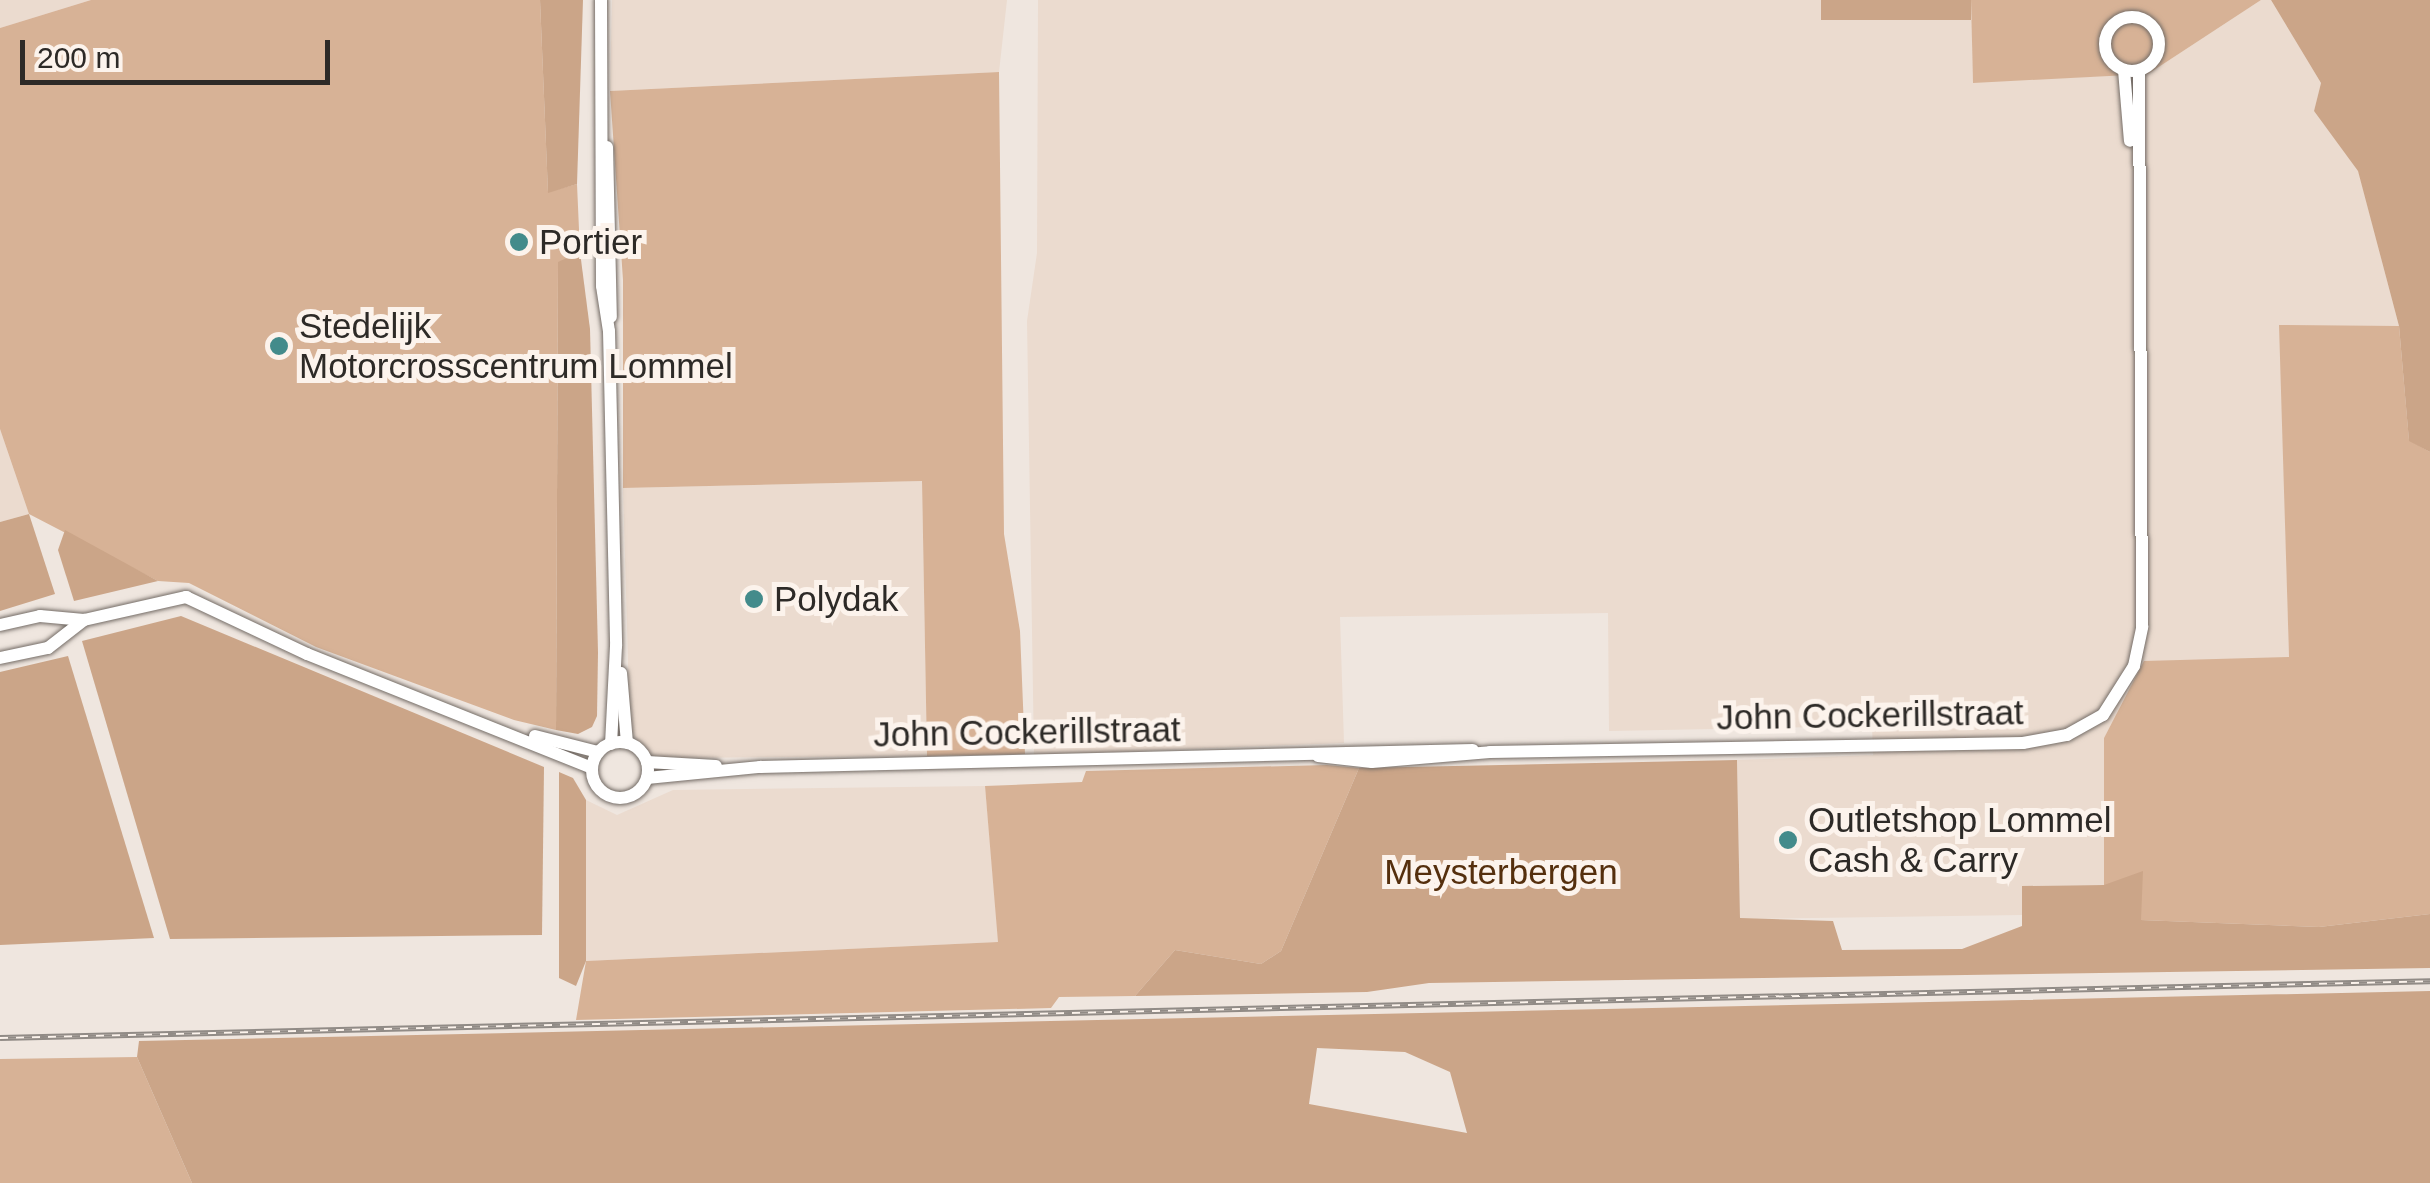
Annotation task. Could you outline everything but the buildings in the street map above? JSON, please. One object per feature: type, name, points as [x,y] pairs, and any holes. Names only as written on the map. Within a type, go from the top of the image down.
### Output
[{"type":"street","points":[[601,0],[602,286],[609,331],[616,646],[611,744]]},
{"type":"street","name":"John Cockerillstraat","points":[[2134,16],[2151,24],[2159,40],[2155,59],[2131,70],[2106,52],[2106,35],[2117,21],[2134,16]]},
{"type":"street","name":"John Cockerillstraat","points":[[647,762],[738,768],[1318,756],[1390,748],[1490,752],[2024,743],[2068,735],[2103,715],[2134,666],[2142,627],[2131,70]]},
{"type":"street","points":[[0,625],[40,616],[84,620],[186,597],[326,662],[503,728],[592,768],[603,792],[620,798],[636,792],[647,778],[647,762],[627,743],[616,646]]},
{"type":"street","points":[[0,658],[48,648],[84,620]]},
{"type":"street","points":[[503,728],[598,752]]},
{"type":"street","points":[[592,768],[598,752],[611,744],[627,743]]},
{"type":"street","name":"John Cockerillstraat","points":[[647,778],[738,768]]},
{"type":"shaded area","points":[[0,0],[91,0],[0,28]]},
{"type":"shaded area","name":"Stedelijk Motorcrosscentrum Lommel","points":[[91,0],[540,0],[548,192],[577,184],[580,252],[558,263],[556,730],[514,720],[316,647],[189,583],[158,581],[29,514],[0,429],[0,28]]},
{"type":"shaded area","points":[[612,0],[1007,0],[999,72],[610,91]]},
{"type":"shaded area","points":[[1038,0],[1821,0],[1823,20],[1972,20],[1973,82],[2148,74],[2261,0],[2271,0],[2321,83],[2314,111],[2358,170],[2399,326],[2280,330],[2289,657],[2126,697],[2104,738],[2104,885],[2022,886],[2022,915],[1740,919],[1737,760],[1873,755],[1872,726],[1609,731],[1608,613],[1340,617],[1344,743],[1034,755],[1027,321],[1037,253]]},
{"type":"shaded area","points":[[1971,0],[2261,0],[2148,74],[1973,83]]},
{"type":"shaded area","points":[[999,72],[1004,534],[1020,631],[1025,754],[927,756],[922,481],[623,488],[623,280],[610,91]]},
{"type":"shaded area","points":[[2279,325],[2399,326],[2409,440],[2430,452],[2430,914],[2319,927],[2140,920],[2104,885],[2104,738],[2144,661],[2289,657]]},
{"type":"shaded area","points":[[0,429],[29,514],[0,522]]},
{"type":"shaded area","points":[[922,481],[927,756],[655,758],[642,748],[630,729],[623,488]]},
{"type":"shaded area","points":[[1327,765],[1359,768],[1281,951],[1261,964],[1175,950],[1135,996],[1059,997],[1051,1008],[576,1020],[586,961],[998,942],[985,786],[1082,782],[1086,771]]},
{"type":"shaded area","points":[[985,786],[999,942],[586,961],[586,800],[617,815],[673,790]]},
{"type":"shaded area","points":[[137,1057],[192,1183],[0,1183],[0,1059]]},
{"type":"green space","points":[[540,0],[583,0],[577,184],[548,193]]},
{"type":"green space","points":[[1821,0],[1971,0],[1971,20],[1821,20]]},
{"type":"green space","points":[[2271,0],[2430,0],[2430,452],[2409,441],[2399,326],[2358,171],[2314,111],[2321,83]]},
{"type":"green space","points":[[580,252],[590,329],[598,652],[597,716],[592,727],[578,734],[556,730],[558,262]]},
{"type":"green space","points":[[29,514],[55,594],[0,611],[0,522]]},
{"type":"green space","points":[[65,530],[158,581],[74,601],[58,550]]},
{"type":"green space","points":[[181,616],[544,767],[542,935],[170,939],[82,641]]},
{"type":"green space","points":[[68,656],[154,938],[0,945],[0,672]]},
{"type":"green space","name":"Meysterbergen","points":[[1737,760],[1740,918],[1833,921],[1842,950],[1962,949],[2022,926],[2022,886],[2104,885],[2143,871],[2141,920],[2319,927],[2430,914],[2430,968],[1429,983],[1367,992],[1135,996],[1175,950],[1261,964],[1281,951],[1359,768]]},
{"type":"green space","points":[[559,772],[573,778],[586,800],[586,961],[576,986],[559,978]]},
{"type":"green space","points":[[2430,991],[2430,1183],[192,1183],[137,1057],[139,1041]],"holes":[[[1317,1048],[1405,1052],[1450,1072],[1467,1133],[1309,1104]]]},
{"type":"railway","points":[[0,1038],[2430,981]]},
{"type":"place","name":"Portier","points":[[519,242]]},
{"type":"place","name":"Stedelijk Motorcrosscentrum Lommel","points":[[279,346]]},
{"type":"place","name":"Polydak","points":[[754,599]]},
{"type":"place","name":"Outletshop Lommel Cash & Carry","points":[[1788,840]]}]
